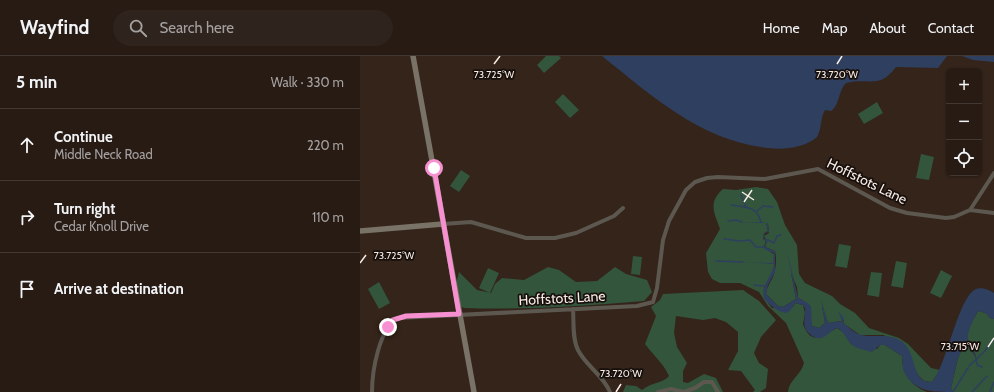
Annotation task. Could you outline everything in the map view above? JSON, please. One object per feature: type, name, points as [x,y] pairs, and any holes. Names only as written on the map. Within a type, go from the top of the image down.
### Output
[{"type":"street","points":[[413,56],[474,392]]},
{"type":"street","name":"Hoffstots Lane","points":[[372,392],[374,364],[378,350],[388,327],[393,320],[406,316],[636,306],[653,302],[657,288],[663,240],[669,221],[686,190],[695,182],[707,178],[718,176],[765,179],[818,170],[890,208],[907,213],[950,218],[970,210],[994,213]]},
{"type":"street","points":[[970,210],[994,173]]},
{"type":"street","points":[[360,231],[471,222],[526,238],[555,238],[576,233],[607,219],[620,212],[623,208]]},
{"type":"street","points":[[573,309],[574,336],[577,348],[582,357],[607,385],[610,392]]},
{"type":"street","points":[[658,392],[671,390],[684,392],[707,381],[712,382],[718,392]]},
{"type":"green space","points":[[546,56],[559,56],[561,58],[544,73],[537,65]]},
{"type":"green space","points":[[563,94],[579,110],[570,118],[555,102]]},
{"type":"green space","points":[[877,102],[883,113],[864,124],[858,114]]},
{"type":"green space","points":[[921,154],[934,157],[929,180],[916,178]]},
{"type":"green space","points":[[461,170],[470,176],[459,192],[450,186]]},
{"type":"green space","points":[[756,187],[768,189],[777,202],[785,225],[797,245],[799,274],[805,283],[832,296],[840,304],[855,313],[869,328],[899,338],[908,344],[931,368],[940,370],[932,382],[923,380],[884,335],[860,335],[843,323],[844,321],[841,316],[842,321],[828,323],[822,305],[825,323],[819,328],[812,326],[809,306],[807,303],[798,298],[797,287],[791,273],[796,299],[783,307],[778,306],[766,294],[774,274],[776,261],[775,251],[765,247],[767,240],[764,236],[769,233],[768,224],[766,223],[768,231],[764,233],[763,239],[766,240],[764,247],[775,255],[773,263],[768,263],[774,264],[771,277],[764,289],[764,293],[772,308],[793,307],[795,303],[803,305],[805,313],[803,324],[810,336],[822,336],[837,328],[843,332],[851,344],[877,349],[880,345],[885,345],[902,356],[906,375],[915,385],[927,392],[788,392],[790,384],[804,363],[786,323],[768,306],[759,292],[740,283],[720,283],[712,279],[708,272],[706,253],[720,229],[714,209],[715,199],[723,189],[736,190]]},
{"type":"green space","points":[[839,244],[851,246],[847,268],[835,266]]},
{"type":"green space","points":[[633,256],[642,257],[640,275],[631,274]]},
{"type":"green space","points":[[896,261],[907,263],[903,288],[891,286]]},
{"type":"green space","points":[[548,267],[559,270],[576,282],[597,281],[615,267],[626,274],[647,280],[652,292],[644,301],[554,307],[464,308],[460,306],[456,284],[459,272],[477,290],[491,293],[495,284],[502,278],[524,280]]},
{"type":"green space","points":[[488,268],[499,273],[490,293],[479,288]]},
{"type":"green space","points":[[941,270],[952,276],[941,298],[930,293]]},
{"type":"green space","points":[[871,272],[882,273],[879,297],[867,295]]},
{"type":"green space","points":[[379,282],[390,303],[379,309],[368,289]]},
{"type":"green space","points":[[743,290],[759,301],[776,320],[761,337],[754,353],[759,363],[768,369],[766,388],[760,392],[753,392],[755,390],[741,371],[728,370],[738,351],[738,332],[726,322],[715,318],[703,320],[676,316],[674,333],[677,347],[687,363],[683,371],[683,382],[688,383],[704,374],[716,378],[723,392],[623,392],[626,385],[636,386],[642,390],[649,385],[664,380],[669,376],[645,344],[656,316],[651,307],[660,300],[663,294]]},
{"type":"green space","points":[[978,311],[986,313],[990,318],[994,319],[994,392],[953,392],[951,388],[958,358],[963,347],[969,348],[976,358],[967,336]]},
{"type":"water","points":[[602,56],[947,56],[938,68],[896,67],[890,74],[879,81],[846,83],[843,86],[838,102],[834,108],[831,111],[825,110],[817,137],[800,146],[781,149],[744,144],[699,126],[659,101]]},
{"type":"water","points":[[962,56],[994,56],[994,62],[973,60]]},
{"type":"water","points":[[742,222],[763,222],[765,223]]},
{"type":"water","points":[[766,223],[768,224],[769,232],[765,233],[764,237],[768,240],[765,247],[775,251],[775,272],[768,285],[766,294],[778,306],[783,307],[796,299],[787,250],[798,298],[811,306],[812,326],[819,328],[825,323],[821,300],[828,323],[842,321],[838,311],[844,318],[843,323],[858,334],[866,336],[886,336],[901,341],[910,352],[920,378],[925,381],[932,382],[937,373],[943,361],[958,317],[970,295],[978,288],[994,293],[994,319],[990,318],[986,313],[978,311],[968,334],[969,343],[976,358],[969,348],[963,347],[958,358],[951,388],[953,392],[925,390],[913,384],[904,372],[902,356],[885,345],[880,345],[872,352],[855,347],[837,328],[822,338],[813,336],[808,332],[804,323],[805,308],[803,305],[795,303],[790,311],[786,313],[776,309],[767,302],[763,293],[774,264],[743,262],[773,263],[774,253],[764,249],[766,241],[763,237],[764,233],[768,231]]},
{"type":"waterway","points":[[741,195],[746,207]]},
{"type":"waterway","points":[[731,205],[746,207],[754,210],[761,222]]},
{"type":"waterway","points":[[757,211],[763,206],[773,207]]},
{"type":"waterway","points":[[728,221],[736,220],[742,222]]},
{"type":"waterway","points":[[768,240],[774,243],[777,236],[781,235]]},
{"type":"waterway","points":[[724,239],[740,241],[750,240],[756,247],[764,247]]},
{"type":"waterway","points":[[716,261],[743,262]]},
{"type":"waterway","points":[[754,285],[765,286]]},
{"type":"waterway","points":[[969,366],[984,352],[993,340]]},
{"type":"waterway","points":[[976,358],[977,365],[982,367]]},
{"type":"waterway","points":[[953,392],[968,368]]},
{"type":"waterway","points":[[972,392],[987,376]]},
{"type":"waterway","points":[[992,392],[990,391],[994,382]]},
{"type":"route","points":[[388,327],[393,320],[406,316],[459,314],[434,168]]}]
